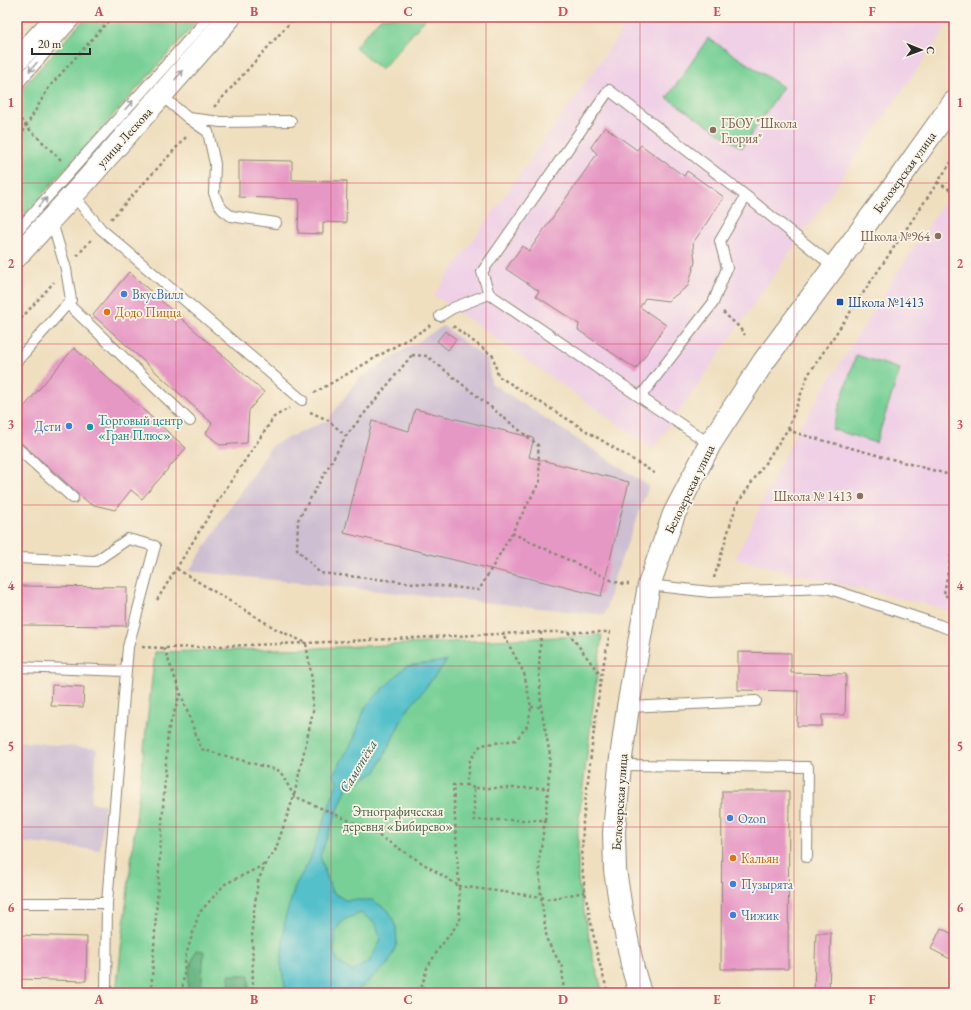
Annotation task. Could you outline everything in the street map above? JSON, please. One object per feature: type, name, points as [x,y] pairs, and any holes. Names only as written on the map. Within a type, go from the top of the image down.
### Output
[{"type":"street","points":[[17,60],[57,17]]},
{"type":"street","name":"улица Лескова","points":[[17,256],[73,195],[230,17]]},
{"type":"street","name":"Белозерская улица","points":[[640,993],[633,969],[621,910],[615,870],[614,832],[620,765],[628,707],[649,585],[674,514],[710,444],[764,361],[897,182],[954,102]]},
{"type":"lane","points":[[17,85],[77,17]]},
{"type":"lane","name":"улица Лескова","points":[[17,231],[209,17]]},
{"type":"lane","points":[[710,444],[489,294],[482,272],[610,90],[834,267]]},
{"type":"lane","points":[[161,95],[188,118],[200,122],[291,121]]},
{"type":"lane","points":[[200,122],[208,132],[216,164],[214,193],[223,210],[230,216],[276,223]]},
{"type":"lane","points":[[73,195],[101,229],[298,402]]},
{"type":"lane","points":[[640,397],[713,302],[727,268],[720,241],[746,196]]},
{"type":"lane","points":[[17,361],[72,300],[66,269],[51,219]]},
{"type":"lane","points":[[440,316],[453,308],[489,294]]},
{"type":"lane","points":[[68,304],[190,421]]},
{"type":"lane","points":[[17,448],[73,498]]},
{"type":"lane","points":[[17,558],[96,561],[128,539],[155,546],[128,647],[107,903],[106,993]]},
{"type":"lane","points":[[649,585],[710,592],[827,588],[954,631]]},
{"type":"lane","points":[[17,667],[126,671]]},
{"type":"lane","points":[[628,707],[756,700]]},
{"type":"lane","points":[[620,765],[808,768],[808,857]]},
{"type":"lane","points":[[17,903],[107,903]]},
{"type":"path","points":[[17,142],[49,87],[112,17]]},
{"type":"path","points":[[17,323],[295,17]]},
{"type":"path","points":[[17,115],[26,126],[63,162]]},
{"type":"path","points":[[710,592],[736,506],[788,429],[808,375],[954,158]]},
{"type":"path","points":[[937,182],[954,192]]},
{"type":"path","points":[[713,302],[738,326],[745,335]]},
{"type":"path","points":[[156,602],[221,496],[274,418],[298,402],[427,328],[440,316],[493,356],[498,376],[656,474]]},
{"type":"path","points":[[412,355],[427,356],[538,445],[540,481],[512,533],[479,590],[320,572],[297,549],[298,520],[346,436],[412,355]]},
{"type":"path","points":[[298,402],[328,420],[346,436]]},
{"type":"path","points":[[788,429],[796,433],[954,476]]},
{"type":"path","points":[[512,533],[613,581],[623,584],[649,585]]},
{"type":"path","points":[[954,537],[944,595],[954,599]]},
{"type":"path","points":[[176,569],[276,629],[306,643]]},
{"type":"path","points":[[128,647],[164,648],[306,643],[541,632],[610,632],[601,677],[592,746],[583,821],[582,864],[585,892],[598,958],[608,993]]},
{"type":"path","points":[[541,632],[539,669],[541,707],[550,755],[545,820],[539,861],[541,897],[548,940],[562,967],[564,993]]},
{"type":"path","points":[[568,632],[601,677]]},
{"type":"path","points":[[467,785],[470,760],[482,745],[516,740],[528,725],[531,707],[524,673],[503,634]]},
{"type":"path","points":[[253,993],[252,926],[258,881],[268,861],[275,852],[294,796],[313,712],[312,680],[306,643]]},
{"type":"path","points":[[164,648],[201,749],[280,771],[294,796],[368,829],[459,886],[548,898],[585,892]]},
{"type":"path","points":[[151,993],[168,731],[180,694]]},
{"type":"path","points":[[531,707],[541,707]]},
{"type":"path","points":[[420,993],[427,968],[440,947],[460,921],[454,784],[467,785],[474,788],[548,788]]},
{"type":"path","points":[[474,788],[474,820],[545,820]]},
{"type":"path","points":[[182,993],[186,955],[200,914],[225,884],[260,867],[268,861]]},
{"type":"shaded area","name":"ГБОУ \"Школа Глория\"","points":[[632,17],[946,17],[951,21],[653,449],[434,295]]},
{"type":"shaded area","name":"Школа № 1413","points":[[954,188],[954,613],[937,607],[735,559],[796,433],[892,281]]},
{"type":"shaded area","points":[[443,326],[488,360],[491,383],[649,486],[613,581],[605,615],[189,571],[272,445],[328,420],[359,378]]},
{"type":"shaded area","points":[[17,741],[97,749],[91,803],[105,804],[100,850],[17,842]]},
{"type":"green space","points":[[86,17],[201,17],[17,223],[17,94]]},
{"type":"green space","points":[[381,17],[427,17],[381,70],[355,47]]},
{"type":"green space","points":[[708,38],[783,87],[742,148],[667,98]]},
{"type":"green space","points":[[856,355],[900,369],[876,443],[832,429]]},
{"type":"green space","name":"Этнографическая деревня «Бибирево»","points":[[602,635],[578,827],[578,880],[593,958],[603,993],[116,993],[155,652],[318,648]]},
{"type":"green space","points":[[196,950],[204,951],[201,993],[187,993],[189,970]]},
{"type":"green space","points":[[229,975],[249,975],[249,993],[230,993]]},
{"type":"water","name":"Самотёка","points":[[447,661],[405,713],[376,772],[347,787],[320,856],[332,892],[345,900],[372,900],[389,911],[396,927],[397,943],[388,964],[359,989],[358,993],[286,993],[281,964],[285,918],[296,884],[309,862],[338,781],[333,775],[354,739],[365,707],[406,666]],"holes":[[[361,913],[376,924],[381,940],[369,962],[352,971],[339,963],[334,952],[336,929],[345,919]]]},
{"type":"building","points":[[605,127],[637,150],[641,145],[684,176],[687,171],[724,197],[693,243],[695,262],[688,286],[668,301],[645,298],[640,307],[666,325],[636,369],[578,330],[579,324],[536,296],[539,291],[506,269],[522,246],[529,251],[597,154],[591,147]]},
{"type":"building","points":[[239,160],[292,161],[292,180],[347,181],[346,223],[323,222],[323,234],[298,233],[299,199],[239,197]]},
{"type":"building","points":[[129,272],[264,392],[249,410],[247,443],[220,445],[206,433],[212,423],[93,315]]},
{"type":"building","points":[[445,331],[456,339],[448,350],[437,341]]},
{"type":"building","name":"Торговый центр «Гран Плюс»","points":[[74,348],[186,448],[142,499],[131,490],[115,510],[90,504],[17,439],[17,415]]},
{"type":"building","points":[[415,409],[534,438],[529,457],[629,482],[601,596],[344,533],[372,421],[409,431]]},
{"type":"building","points":[[17,586],[127,587],[126,626],[17,625]]},
{"type":"building","points":[[738,652],[791,653],[791,673],[846,674],[845,715],[822,715],[822,726],[797,726],[798,691],[738,690]]},
{"type":"building","points":[[52,685],[84,687],[83,707],[51,706]]},
{"type":"building","points":[[722,791],[789,791],[788,969],[721,969]]},
{"type":"building","points":[[941,928],[954,935],[954,961],[931,949]]},
{"type":"building","points":[[816,933],[831,933],[829,991],[814,991]]},
{"type":"building","points":[[17,935],[87,937],[86,981],[17,979]]},
{"type":"place","name":"ГБОУ \"Школа Глория\"","points":[[713,130]]},
{"type":"place","name":"Школа №964","points":[[938,236]]},
{"type":"place","name":"ВкусВилл","points":[[124,294]]},
{"type":"place","name":"Школа №1413","points":[[840,302]]},
{"type":"place","name":"Додо Пицца","points":[[107,312]]},
{"type":"place","name":"Дети","points":[[69,426]]},
{"type":"place","name":"Торговый центр «Гран Плюс»","points":[[90,427]]},
{"type":"place","name":"Школа № 1413","points":[[860,496]]},
{"type":"place","name":"Ozon","points":[[730,818]]},
{"type":"place","name":"Кальян","points":[[733,858]]},
{"type":"place","name":"Пузырята","points":[[733,884]]},
{"type":"place","name":"Чижик","points":[[733,915]]}]
